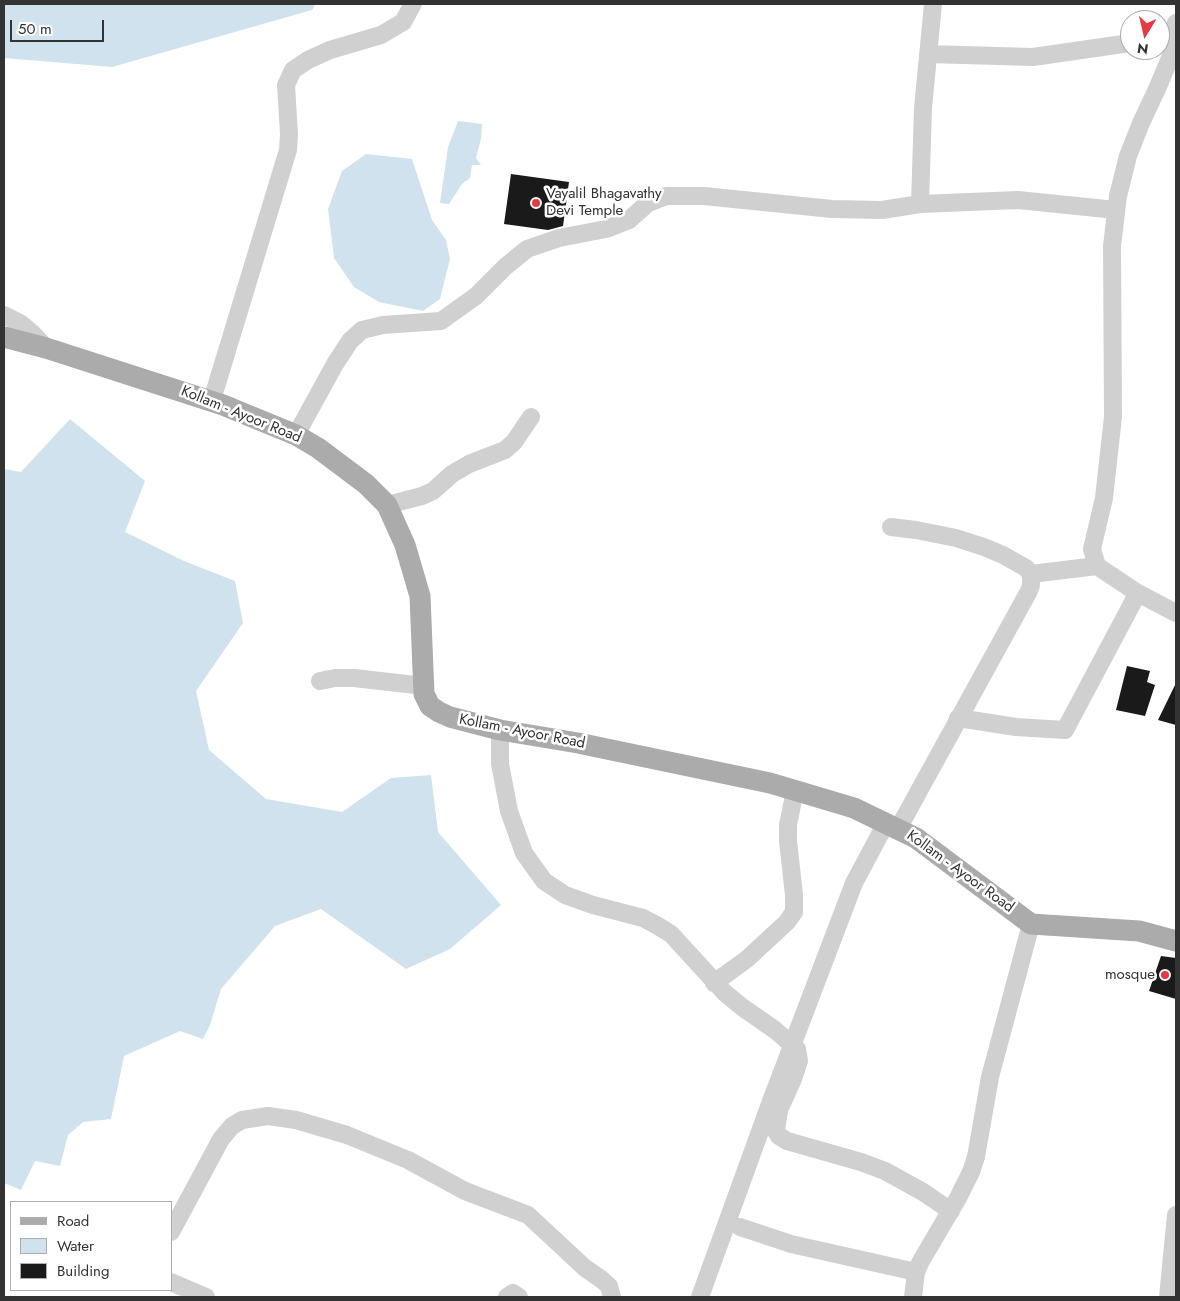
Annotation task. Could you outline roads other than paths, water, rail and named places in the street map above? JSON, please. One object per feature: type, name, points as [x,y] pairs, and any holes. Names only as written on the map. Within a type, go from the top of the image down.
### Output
[{"type":"main road","name":"Kollam - Ayoor Road","points":[[4,337],[46,348],[212,400],[296,435],[318,448],[366,484],[388,505],[405,546],[420,596],[424,694],[430,706],[439,712],[450,717],[500,730],[578,743],[770,783],[854,808],[916,838],[1031,924]]},
{"type":"main road","points":[[1031,924],[1139,931],[1176,940]]},
{"type":"street","points":[[212,400],[288,150],[286,85],[293,70],[308,60],[330,50],[381,35],[396,27],[403,22],[413,4]]},
{"type":"street","points":[[920,204],[923,108],[933,4]]},
{"type":"street","points":[[1170,50],[1176,22]]},
{"type":"street","points":[[928,54],[1034,57],[1120,44]]},
{"type":"street","points":[[1167,60],[1157,89],[1140,123],[1128,156],[1118,196],[1112,246],[1113,417],[1104,498],[1092,549],[1097,566],[1136,592],[1176,614]]},
{"type":"street","points":[[296,435],[335,364],[350,341],[362,330],[382,325],[440,321],[476,296],[505,267],[527,250],[559,238],[606,229],[629,220],[648,204],[666,196],[704,196],[832,209],[882,210],[920,204],[1018,200],[1116,210]]},
{"type":"street","points":[[4,315],[32,332],[46,348]]},
{"type":"street","points":[[388,505],[422,496],[433,491],[452,474],[469,464],[505,450],[514,442],[531,418]]},
{"type":"street","points":[[700,1297],[771,1101],[854,883],[892,826],[958,718],[1031,585],[1031,574],[1026,568],[984,547],[956,538],[891,527]]},
{"type":"street","points":[[1031,574],[1097,566]]},
{"type":"street","points":[[958,718],[1016,727],[1065,730],[1133,602],[1136,592]]},
{"type":"street","points":[[320,681],[335,678],[354,678],[424,686]]},
{"type":"street","points":[[500,730],[500,764],[509,811],[524,853],[544,881],[565,895],[593,905],[643,918],[671,934],[714,983],[742,1008],[775,1030],[797,1049],[799,1061],[779,1110],[776,1131],[779,1136],[786,1141],[861,1162],[884,1171],[923,1192],[950,1211]]},
{"type":"street","points":[[714,983],[747,959],[787,922],[794,912],[788,825],[795,790]]},
{"type":"street","points":[[912,1297],[916,1272],[971,1172],[976,1157],[990,1077],[1031,924]]},
{"type":"street","points":[[172,1230],[221,1139],[232,1126],[252,1118],[268,1116],[296,1120],[347,1135],[408,1160],[465,1192],[528,1215],[585,1268],[601,1278],[609,1286],[612,1297]]},
{"type":"street","points":[[1168,1297],[1176,1215]]},
{"type":"street","points":[[740,1227],[791,1244],[916,1272]]},
{"type":"street","points":[[172,1282],[206,1297]]},
{"type":"street","points":[[507,1297],[513,1293],[519,1297]]},
{"type":"water","points":[[4,4],[316,4],[312,10],[112,67],[4,58]]},
{"type":"water","points":[[458,121],[482,124],[481,139],[476,158],[481,165],[472,165],[470,178],[462,184],[449,204],[440,203],[448,147]]},
{"type":"water","points":[[366,154],[412,159],[432,220],[446,240],[450,259],[440,299],[423,311],[379,302],[354,287],[334,258],[328,209],[342,171]]},
{"type":"water","points":[[70,419],[145,481],[125,532],[184,561],[235,581],[243,623],[196,691],[209,750],[266,799],[342,812],[391,778],[431,775],[438,832],[501,905],[450,949],[406,969],[321,909],[275,926],[221,989],[210,1025],[203,1039],[180,1031],[124,1056],[111,1119],[83,1122],[68,1135],[60,1166],[35,1161],[21,1190],[4,1183],[4,469],[21,472]]},
{"type":"place","name":"Vayalil Bhagavathy Devi Temple","points":[[536,203]]},
{"type":"place","name":"mosque","points":[[1165,975]]}]
